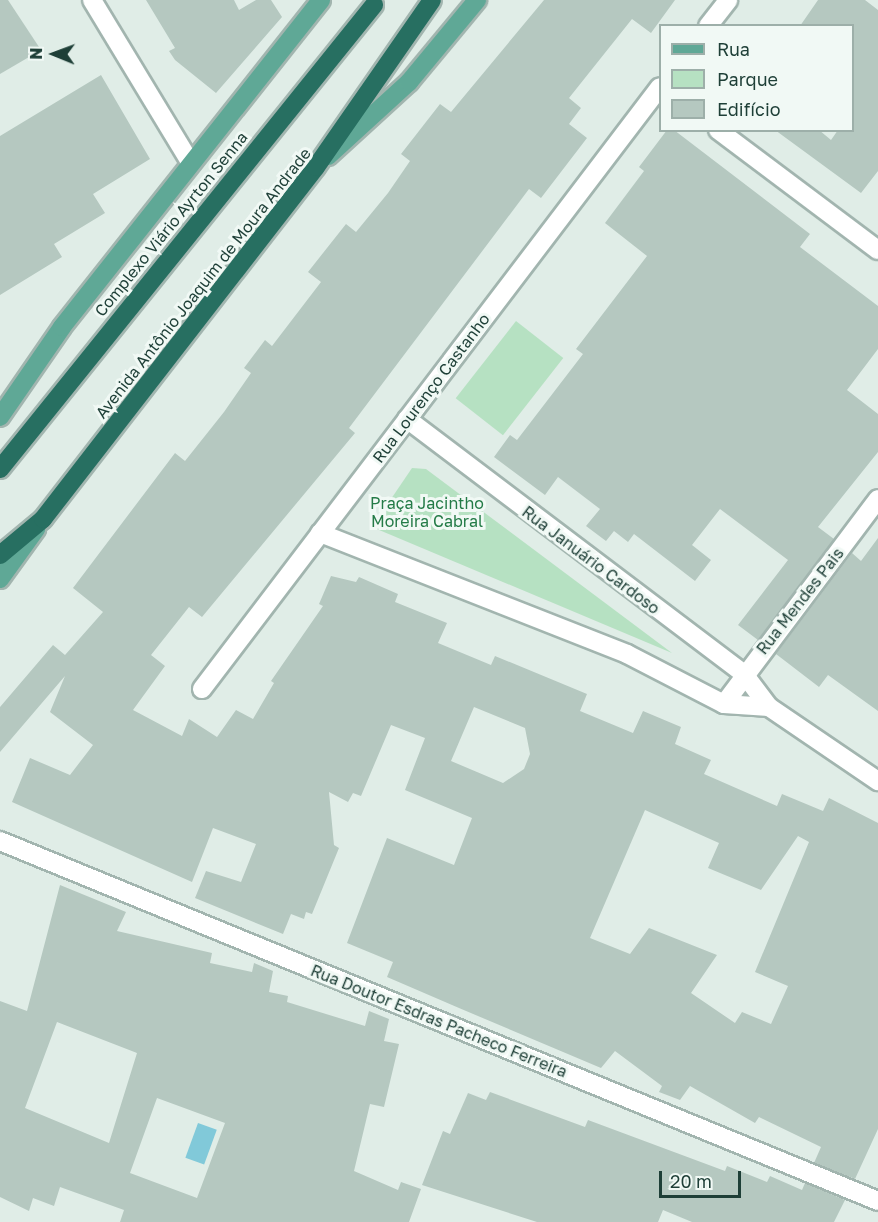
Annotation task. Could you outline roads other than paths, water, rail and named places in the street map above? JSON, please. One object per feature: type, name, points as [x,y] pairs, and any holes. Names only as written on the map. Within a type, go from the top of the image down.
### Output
[{"type":"highway","points":[[316,167],[432,0]]},
{"type":"highway","name":"Complexo Viário Ayrton Senna","points":[[0,469],[374,5]]},
{"type":"highway","name":"Avenida Antônio Joaquim de Moura Andrade","points":[[44,519],[316,167]]},
{"type":"highway","points":[[0,555],[44,519]]},
{"type":"main road","points":[[0,417],[62,327],[190,162],[321,0]]},
{"type":"main road","name":"Avenida Antônio Joaquim de Moura Andrade","points":[[316,167],[409,82],[477,0]]},
{"type":"main road","name":"Avenida Antônio Joaquim de Moura Andrade","points":[[0,579],[44,519]]},
{"type":"street","points":[[92,0],[190,162]]},
{"type":"street","points":[[710,24],[728,0]]},
{"type":"street","name":"Rua Lourenço Castanho","points":[[202,689],[659,88]]},
{"type":"street","points":[[721,132],[878,250]]},
{"type":"street","name":"Rua Januário Cardoso","points":[[407,419],[744,674],[769,707],[878,782]]},
{"type":"street","name":"Rua Mendes Pais","points":[[724,704],[744,674],[878,499]]},
{"type":"street","points":[[320,533],[627,654],[724,704],[769,707]]},
{"type":"street","name":"Rua Doutor Esdras Pacheco Ferreira","points":[[0,841],[878,1201]]},
{"type":"water","points":[[198,1123],[217,1130],[204,1165],[185,1158]]},
{"type":"park label","name":"Praça Jacintho Moreira Cabral","points":[[427,512]]}]
